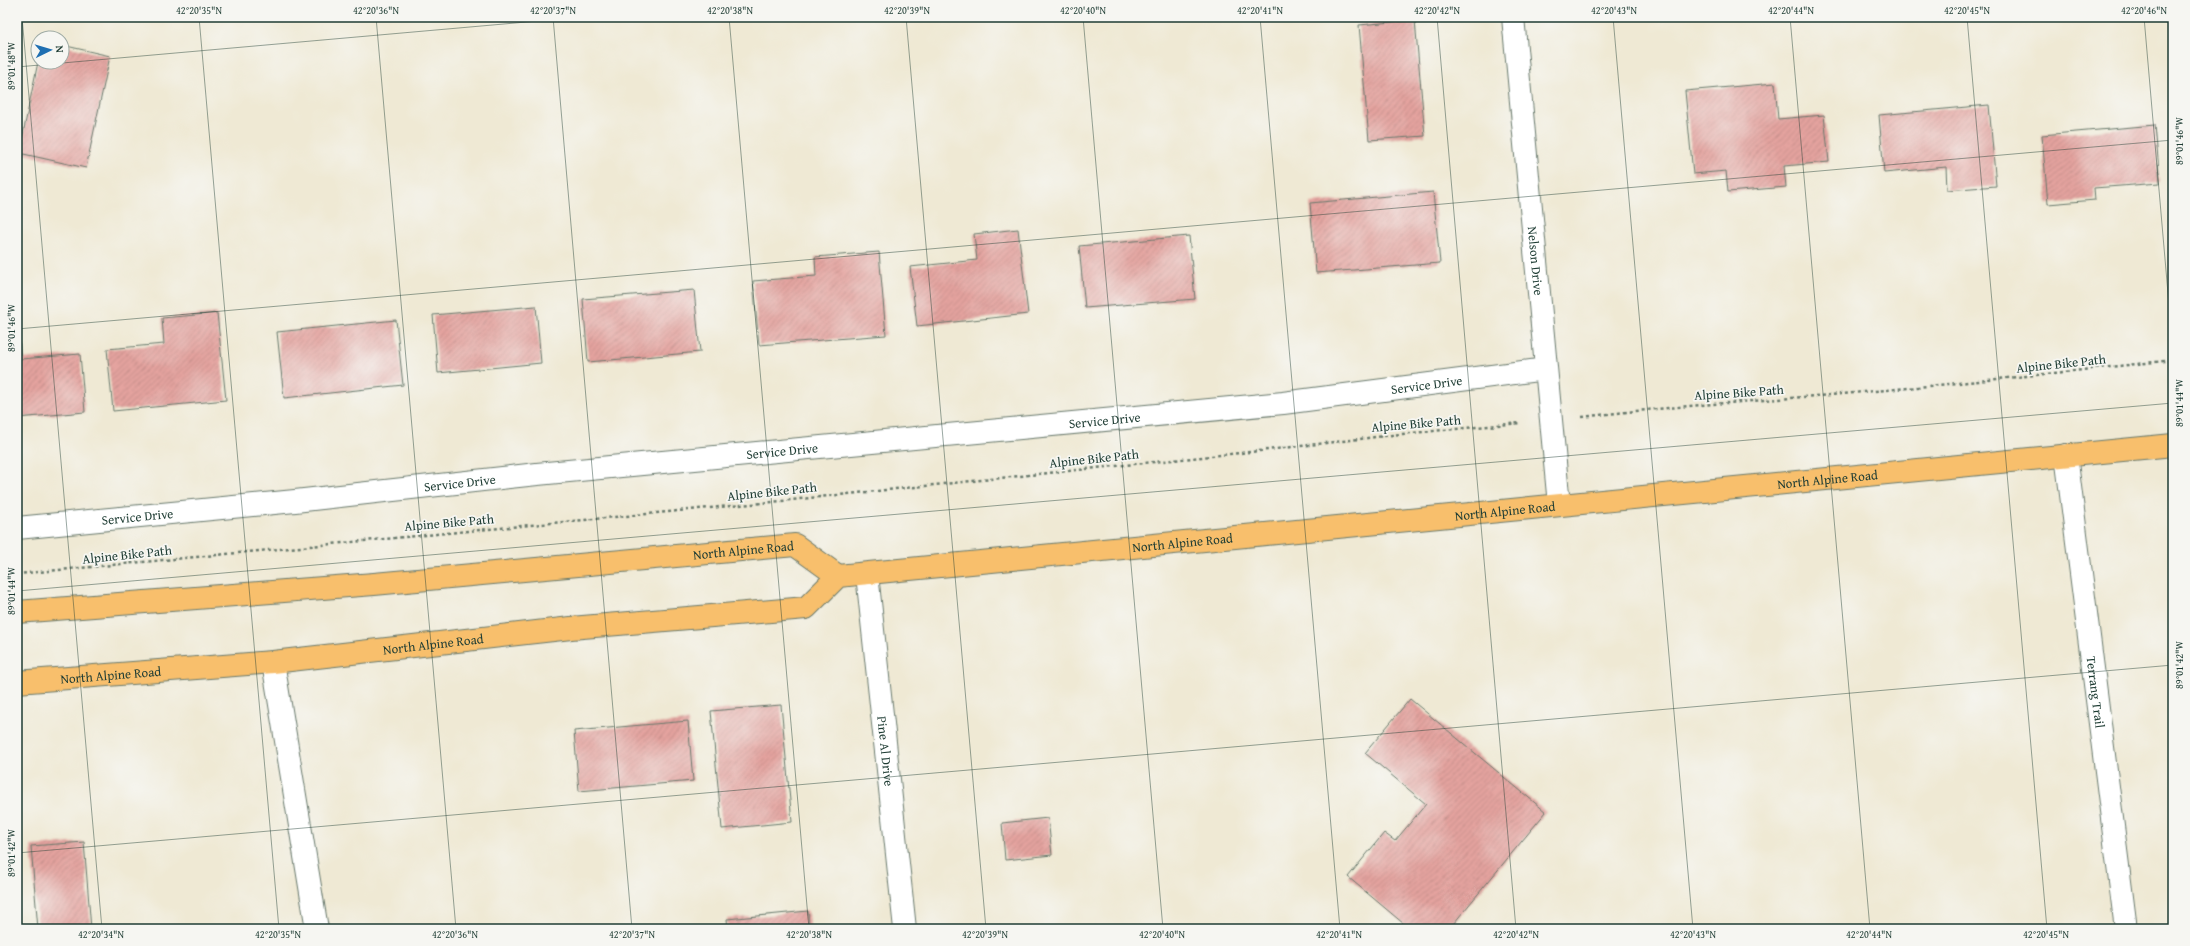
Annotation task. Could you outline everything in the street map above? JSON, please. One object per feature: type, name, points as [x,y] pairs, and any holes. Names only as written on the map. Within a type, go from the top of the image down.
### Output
[{"type":"main road","name":"North Alpine Road","points":[[17,612],[366,584],[795,545],[838,576],[867,574],[2173,445]]},
{"type":"main road","name":"North Alpine Road","points":[[17,682],[273,662],[571,628],[806,608],[838,576]]},
{"type":"street","name":"Nelson Drive","points":[[1513,17],[1560,505]]},
{"type":"street","name":"Service Drive","points":[[17,528],[295,501],[537,474],[1283,403],[1546,369]]},
{"type":"street","name":"Terrang Trail","points":[[2066,455],[2126,929]]},
{"type":"street","name":"Pine Al Drive","points":[[867,574],[905,929]]},
{"type":"street","points":[[273,662],[317,929]]},
{"type":"path","name":"Alpine Bike Path","points":[[17,574],[762,503],[1259,451],[1401,434],[1669,407],[1804,398],[2024,377],[2173,360]]},
{"type":"building","points":[[1274,17],[1294,17],[1294,18],[1274,20]]},
{"type":"building","points":[[1415,20],[1425,136],[1369,140],[1359,25]]},
{"type":"building","points":[[70,47],[110,56],[86,168],[19,153],[36,70],[70,70]]},
{"type":"building","points":[[1775,83],[1778,119],[1824,115],[1829,162],[1784,166],[1786,187],[1728,192],[1726,171],[1693,174],[1685,91]]},
{"type":"building","points":[[1989,105],[1996,186],[1947,190],[1946,167],[1884,173],[1879,115]]},
{"type":"building","points":[[2155,125],[2160,183],[2094,188],[2095,200],[2048,204],[2042,135]]},
{"type":"building","points":[[1433,192],[1440,263],[1316,273],[1310,203]]},
{"type":"building","points":[[1018,229],[1028,314],[917,326],[910,267],[977,260],[974,234]]},
{"type":"building","points":[[1189,236],[1195,299],[1085,308],[1079,246]]},
{"type":"building","points":[[879,252],[886,335],[759,345],[753,281],[816,276],[815,257]]},
{"type":"building","points":[[694,290],[700,352],[588,362],[583,299]]},
{"type":"building","points":[[536,306],[541,363],[438,373],[433,315]]},
{"type":"building","points":[[217,313],[226,400],[113,411],[107,349],[164,344],[162,318]]},
{"type":"building","points":[[396,320],[403,385],[284,398],[277,332]]},
{"type":"building","points":[[17,336],[19,336],[21,359],[80,354],[85,412],[17,418]]},
{"type":"building","points":[[1410,699],[1546,812],[1449,929],[1410,929],[1348,877],[1384,833],[1395,841],[1426,804],[1365,753]]},
{"type":"building","points":[[781,705],[792,822],[722,829],[711,711]]},
{"type":"building","points":[[688,721],[693,781],[579,791],[574,731]]},
{"type":"building","points":[[1048,818],[1052,855],[1005,860],[1002,823]]},
{"type":"building","points":[[84,842],[91,929],[38,929],[31,846]]},
{"type":"building","points":[[808,911],[809,929],[728,929],[727,919]]}]
